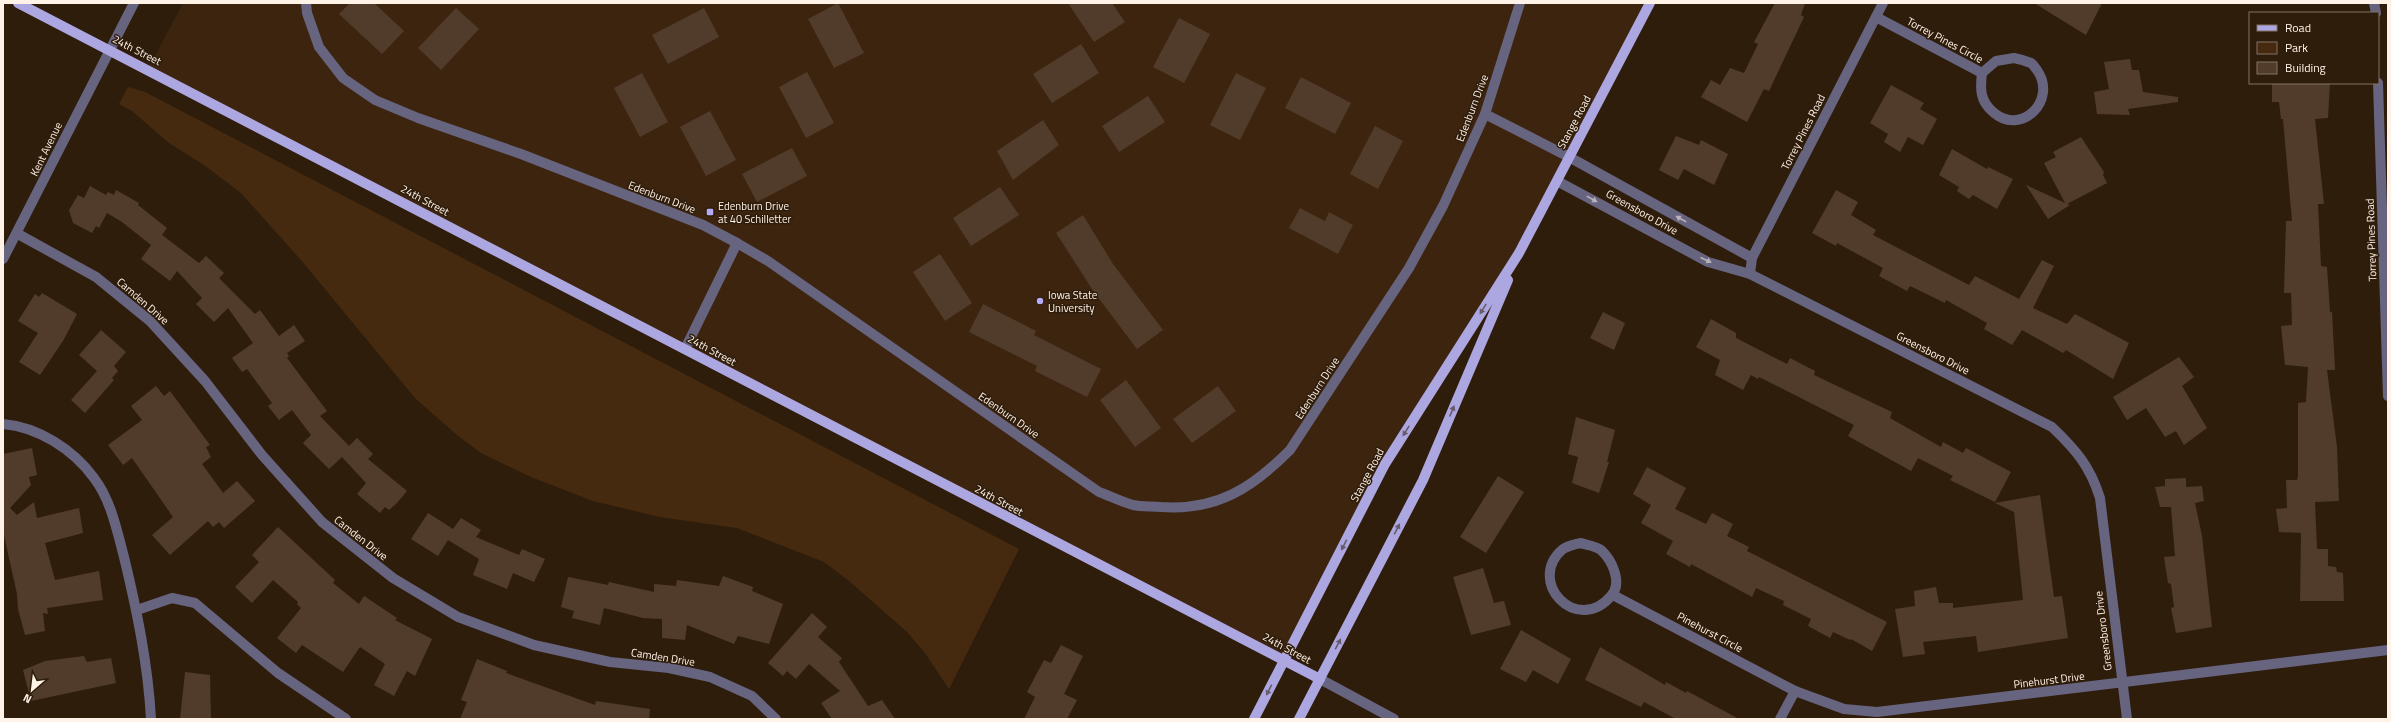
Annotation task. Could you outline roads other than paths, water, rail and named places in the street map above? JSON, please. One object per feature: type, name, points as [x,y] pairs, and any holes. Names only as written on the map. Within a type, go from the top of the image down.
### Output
[{"type":"main road","name":"24th Street","points":[[18,3],[1320,679]]},
{"type":"main road","name":"Stange Road","points":[[1254,719],[1385,464],[1519,253],[1650,3]]},
{"type":"main road","name":"Stange Road","points":[[1299,719],[1422,480],[1519,253]]},
{"type":"street","name":"Kent Avenue","points":[[3,259],[18,234],[134,3]]},
{"type":"street","name":"Edenburn Drive","points":[[306,3],[307,13],[319,47],[343,78],[375,100],[418,118],[521,154],[703,225],[768,261],[1099,492],[1134,505],[1178,508],[1206,504],[1236,494],[1267,473],[1290,450],[1409,268],[1443,206],[1485,114],[1520,3]]},
{"type":"street","name":"Torrey Pines Road","points":[[1750,274],[1752,258],[1883,3]]},
{"type":"street","name":"Torrey Pines Circle","points":[[1876,17],[1982,73]]},
{"type":"street","name":"Torrey Pines Circle","points":[[2014,58],[2032,64],[2042,78],[2043,96],[2034,113],[2016,121],[2000,118],[1987,106],[1980,92],[1982,73],[1996,61],[2014,58]]},
{"type":"street","name":"Torrey Pines Road","points":[[2378,84],[2388,396]]},
{"type":"street","name":"Greensboro Drive","points":[[1485,114],[1569,157],[1752,258]]},
{"type":"street","name":"Greensboro Drive","points":[[1557,181],[1708,262],[1750,274],[2052,427],[2076,450],[2093,477],[2100,498],[2127,719]]},
{"type":"street","name":"Camden Drive","points":[[18,234],[96,277],[150,321],[205,381],[262,455],[322,522],[393,578],[458,617],[534,645],[610,662],[669,668],[710,677],[752,696],[776,719]]},
{"type":"street","points":[[685,349],[737,243]]},
{"type":"street","points":[[3,424],[21,426],[67,449],[95,478],[113,517],[137,610],[149,689],[150,719]]},
{"type":"street","points":[[1581,543],[1600,549],[1612,564],[1616,580],[1613,595],[1602,606],[1587,610],[1573,609],[1559,599],[1552,588],[1550,575],[1554,561],[1564,548],[1581,543]]},
{"type":"street","name":"Pinehurst Circle","points":[[1613,595],[1795,691]]},
{"type":"street","points":[[137,610],[172,598],[195,603],[278,673],[346,719]]},
{"type":"street","name":"Pinehurst Drive","points":[[1795,691],[1844,709],[1877,712],[2388,650]]},
{"type":"street","name":"24th Street","points":[[1320,679],[1394,719]]},
{"type":"street","points":[[1780,719],[1795,691]]},
{"type":"place","name":"Edenburn Drive at 40 Schilletter","points":[[710,212]]},
{"type":"place","name":"Iowa State University","points":[[1040,301]]}]
